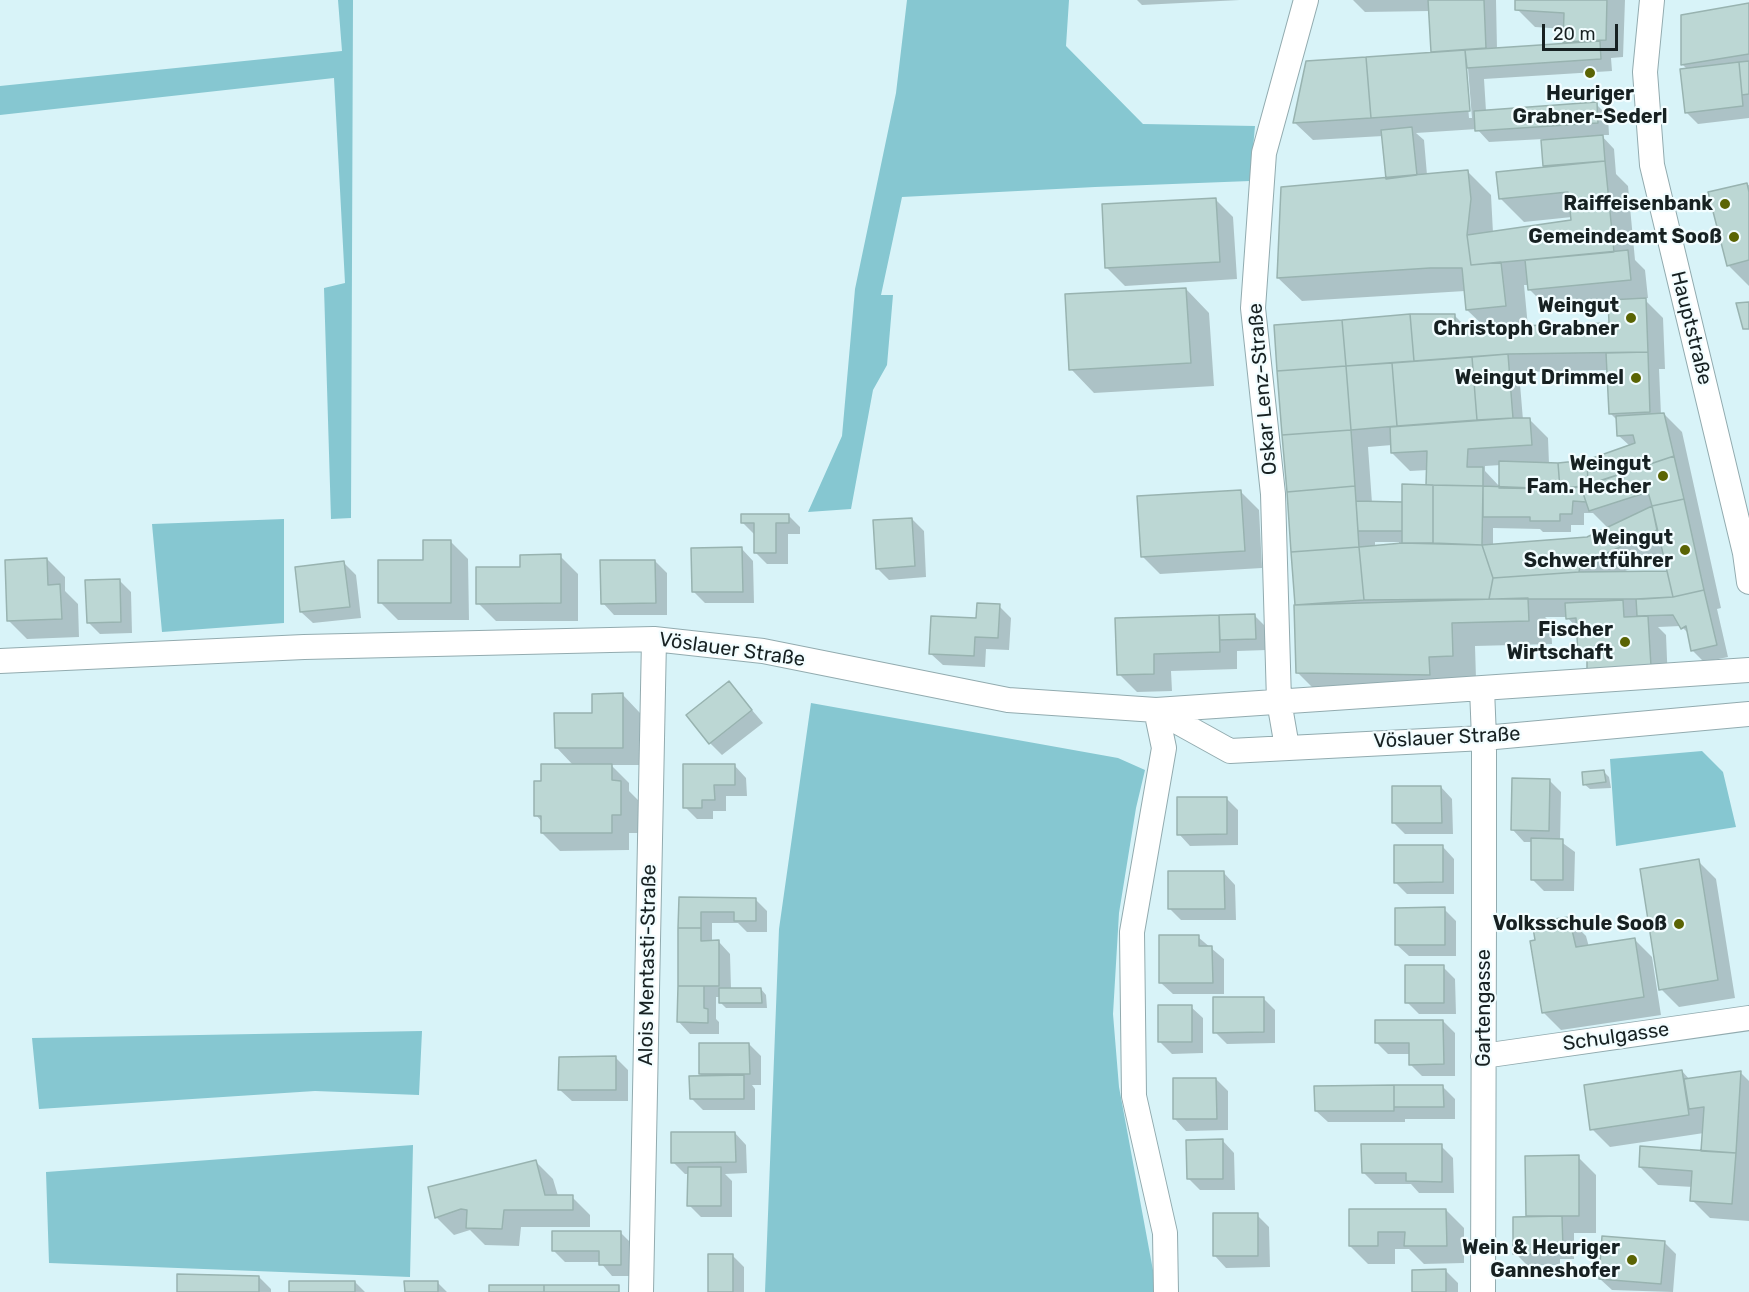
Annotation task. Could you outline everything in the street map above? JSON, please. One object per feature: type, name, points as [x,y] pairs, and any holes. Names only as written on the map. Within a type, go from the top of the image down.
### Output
[{"type":"street","name":"Oskar Lenz-Straße","points":[[1287,747],[1279,701],[1273,494],[1253,308],[1264,153],[1305,0]]},
{"type":"street","name":"Hauptstraße","points":[[1652,0],[1645,72],[1652,165],[1745,553],[1749,582]]},
{"type":"street","name":"Vöslauer Straße","points":[[0,661],[304,647],[654,639],[763,651],[1008,700],[1156,710],[1749,669]]},
{"type":"street","name":"Alois Mentasti-Straße","points":[[641,1292],[654,639]]},
{"type":"street","name":"Gartengasse","points":[[1482,689],[1484,738],[1483,1292]]},
{"type":"street","name":"Vöslauer Straße","points":[[1156,710],[1230,752],[1287,747],[1484,738],[1749,714]]},
{"type":"street","points":[[1156,710],[1164,748],[1132,932],[1134,1096],[1165,1233],[1166,1292]]},
{"type":"street","name":"Schulgasse","points":[[1483,1056],[1749,1018]]},
{"type":"shaded area","points":[[338,0],[353,0],[351,518],[331,519],[324,288],[345,283],[334,78],[0,115],[0,86],[342,51]]},
{"type":"shaded area","points":[[907,0],[1069,0],[1066,46],[1143,124],[1255,126],[1250,181],[902,197],[881,295],[893,295],[887,365],[873,390],[851,509],[808,512],[842,436],[855,289],[896,93]]},
{"type":"shaded area","points":[[284,519],[284,623],[162,632],[152,524]]},
{"type":"shaded area","points":[[811,703],[1118,758],[1145,770],[1136,808],[1119,913],[1113,1014],[1119,1087],[1157,1292],[765,1292],[779,929]]},
{"type":"shaded area","points":[[1702,751],[1723,772],[1736,827],[1616,846],[1610,759]]},
{"type":"shaded area","points":[[422,1031],[419,1095],[315,1091],[39,1109],[32,1038]]},
{"type":"shaded area","points":[[413,1145],[410,1277],[49,1263],[46,1172]]},
{"type":"building","points":[[1428,0],[1484,0],[1486,48],[1431,52]]},
{"type":"building","points":[[1515,0],[1607,0],[1606,40],[1563,42],[1564,13],[1515,10]]},
{"type":"building","points":[[1749,3],[1749,54],[1681,65],[1681,15]]},
{"type":"building","points":[[1600,41],[1601,59],[1467,68],[1465,50]]},
{"type":"building","points":[[1465,50],[1470,111],[1371,118],[1366,57]]},
{"type":"building","points":[[1366,57],[1371,118],[1293,123],[1306,61]]},
{"type":"building","points":[[1749,61],[1749,94],[1742,95],[1739,62]]},
{"type":"building","points":[[1739,62],[1743,106],[1685,113],[1680,69]]},
{"type":"building","points":[[1597,102],[1598,123],[1475,131],[1474,111]]},
{"type":"building","points":[[1412,127],[1417,175],[1386,179],[1381,130]]},
{"type":"building","points":[[1603,135],[1605,161],[1543,166],[1541,140]]},
{"type":"building","points":[[1605,161],[1614,252],[1471,265],[1467,235],[1571,220],[1568,192],[1499,199],[1496,172]]},
{"type":"building","points":[[1468,170],[1471,199],[1467,235],[1471,265],[1501,262],[1506,306],[1466,310],[1462,268],[1277,278],[1281,187]]},
{"type":"building","points":[[1747,183],[1749,260],[1727,266],[1708,192]]},
{"type":"building","points":[[1216,198],[1220,262],[1105,268],[1102,204]]},
{"type":"building","points":[[1628,250],[1631,280],[1528,290],[1525,260]]},
{"type":"building","points":[[1186,288],[1191,363],[1069,370],[1065,294]]},
{"type":"building","points":[[1646,298],[1648,352],[1508,354],[1414,361],[1410,314],[1455,314],[1455,328],[1609,323],[1608,300]]},
{"type":"building","points":[[1749,302],[1749,329],[1743,329],[1736,303]]},
{"type":"building","points":[[1410,314],[1414,361],[1346,366],[1342,320]]},
{"type":"building","points":[[1342,320],[1346,366],[1277,371],[1274,325]]},
{"type":"building","points":[[1648,352],[1650,412],[1609,414],[1606,353]]},
{"type":"building","points":[[1508,354],[1513,418],[1477,420],[1472,357]]},
{"type":"building","points":[[1472,357],[1477,420],[1397,426],[1392,363]]},
{"type":"building","points":[[1392,363],[1397,426],[1351,430],[1346,366]]},
{"type":"building","points":[[1346,366],[1351,430],[1282,435],[1277,371]]},
{"type":"building","points":[[1664,413],[1674,456],[1588,485],[1587,460],[1635,443],[1633,435],[1617,436],[1616,416]]},
{"type":"building","points":[[1530,418],[1532,445],[1468,449],[1467,467],[1483,467],[1483,486],[1426,485],[1427,451],[1391,453],[1390,427]]},
{"type":"building","points":[[1351,430],[1355,486],[1287,492],[1282,435]]},
{"type":"building","points":[[1674,456],[1684,499],[1652,506],[1648,492],[1589,511],[1581,487]]},
{"type":"building","points":[[1587,460],[1588,485],[1560,489],[1558,463]]},
{"type":"building","points":[[1499,461],[1558,463],[1560,489],[1499,488]]},
{"type":"building","points":[[1402,484],[1433,485],[1433,543],[1402,543]]},
{"type":"building","points":[[1433,485],[1483,486],[1482,545],[1433,543]]},
{"type":"building","points":[[1355,486],[1359,547],[1291,552],[1287,492]]},
{"type":"building","points":[[1483,486],[1560,489],[1581,487],[1586,502],[1573,501],[1572,514],[1560,514],[1560,521],[1530,521],[1530,517],[1483,517]]},
{"type":"building","points":[[1241,490],[1245,551],[1141,557],[1137,496]]},
{"type":"building","points":[[1684,499],[1704,590],[1673,597],[1652,506]]},
{"type":"building","points":[[1356,501],[1402,502],[1402,531],[1358,531]]},
{"type":"building","points":[[1652,506],[1657,530],[1594,559],[1581,561],[1579,572],[1493,578],[1482,545],[1587,537]]},
{"type":"building","points":[[741,514],[789,514],[789,523],[776,523],[776,553],[754,553],[754,523],[741,523]]},
{"type":"building","points":[[912,518],[915,566],[876,569],[873,520]]},
{"type":"building","points":[[423,540],[451,540],[451,603],[378,603],[378,560],[423,560]]},
{"type":"building","points":[[1402,543],[1482,545],[1493,578],[1489,599],[1364,600],[1359,547]]},
{"type":"building","points":[[742,547],[743,592],[692,592],[691,548]]},
{"type":"building","points":[[1359,547],[1364,600],[1295,605],[1291,552]]},
{"type":"building","points":[[561,554],[561,603],[476,604],[476,567],[520,567],[520,555]]},
{"type":"building","points":[[47,558],[48,585],[60,584],[62,619],[7,621],[5,560]]},
{"type":"building","points":[[600,560],[655,560],[656,603],[601,604]]},
{"type":"building","points":[[344,561],[350,607],[300,612],[295,567]]},
{"type":"building","points":[[1667,571],[1673,597],[1489,599],[1493,578],[1579,572]]},
{"type":"building","points":[[120,579],[121,622],[87,623],[85,580]]},
{"type":"building","points":[[1704,590],[1717,645],[1691,651],[1686,626],[1681,629],[1673,615],[1637,616],[1636,599],[1673,597]]},
{"type":"building","points":[[1528,598],[1529,621],[1452,623],[1453,656],[1429,657],[1430,675],[1296,673],[1294,605]]},
{"type":"building","points":[[1623,600],[1624,617],[1648,616],[1651,666],[1587,669],[1587,654],[1578,655],[1576,618],[1566,619],[1565,603]]},
{"type":"building","points":[[977,603],[1000,604],[998,638],[975,637],[974,656],[929,654],[931,616],[976,618]]},
{"type":"building","points":[[1255,614],[1256,639],[1220,640],[1219,615]]},
{"type":"building","points":[[1219,615],[1220,652],[1154,654],[1154,674],[1117,675],[1115,618]]},
{"type":"building","points":[[729,681],[752,710],[709,744],[686,715]]},
{"type":"building","points":[[623,693],[623,748],[555,748],[554,713],[592,713],[592,694]]},
{"type":"building","points":[[541,764],[612,764],[612,780],[621,781],[621,815],[612,815],[612,833],[541,833],[541,816],[534,816],[534,781],[541,781]]},
{"type":"building","points":[[683,764],[735,764],[735,785],[714,785],[715,800],[702,800],[702,808],[683,808]]},
{"type":"building","points":[[1604,770],[1606,782],[1583,785],[1582,772]]},
{"type":"building","points":[[1512,778],[1550,779],[1549,831],[1511,830]]},
{"type":"building","points":[[1392,786],[1441,786],[1442,823],[1392,823]]},
{"type":"building","points":[[1177,797],[1227,797],[1227,834],[1177,835]]},
{"type":"building","points":[[1531,838],[1563,839],[1563,880],[1531,880]]},
{"type":"building","points":[[1394,845],[1443,845],[1443,882],[1394,883]]},
{"type":"building","name":"Volksschule Sooß","points":[[1699,859],[1718,980],[1659,990],[1640,869]]},
{"type":"building","points":[[1168,871],[1224,871],[1225,909],[1168,909]]},
{"type":"building","points":[[679,897],[756,898],[756,921],[734,921],[734,912],[701,912],[701,928],[678,928]]},
{"type":"building","points":[[1445,907],[1445,945],[1395,945],[1395,908]]},
{"type":"building","points":[[1569,917],[1576,947],[1635,938],[1644,997],[1542,1013],[1530,941],[1535,940],[1532,922]]},
{"type":"building","points":[[678,928],[701,928],[701,941],[719,940],[719,986],[678,986]]},
{"type":"building","points":[[1159,935],[1199,935],[1199,946],[1212,946],[1213,983],[1159,983]]},
{"type":"building","points":[[1405,965],[1444,965],[1444,1003],[1405,1003]]},
{"type":"building","points":[[678,986],[704,986],[704,1008],[708,1009],[708,1023],[677,1022]]},
{"type":"building","points":[[719,988],[761,988],[762,1003],[719,1003]]},
{"type":"building","points":[[1213,997],[1264,997],[1264,1032],[1213,1033]]},
{"type":"building","points":[[1158,1005],[1192,1005],[1192,1042],[1158,1042]]},
{"type":"building","points":[[1375,1020],[1443,1020],[1444,1064],[1409,1065],[1409,1043],[1375,1043]]},
{"type":"building","points":[[699,1043],[749,1043],[750,1074],[699,1074]]},
{"type":"building","points":[[616,1056],[616,1090],[558,1090],[559,1057]]},
{"type":"building","points":[[1682,1070],[1689,1115],[1590,1130],[1584,1085]]},
{"type":"building","points":[[1741,1071],[1736,1153],[1701,1151],[1704,1107],[1689,1109],[1684,1079]]},
{"type":"building","points":[[744,1075],[744,1099],[690,1099],[689,1076]]},
{"type":"building","points":[[1173,1078],[1216,1078],[1217,1119],[1173,1119]]},
{"type":"building","points":[[1394,1085],[1394,1111],[1315,1111],[1314,1086]]},
{"type":"building","points":[[1394,1085],[1443,1085],[1444,1107],[1394,1107]]},
{"type":"building","points":[[671,1132],[735,1132],[736,1162],[671,1163]]},
{"type":"building","points":[[1223,1139],[1223,1179],[1187,1179],[1186,1140]]},
{"type":"building","points":[[1361,1144],[1442,1144],[1442,1182],[1406,1181],[1406,1173],[1362,1173]]},
{"type":"building","points":[[1640,1146],[1736,1153],[1732,1204],[1690,1201],[1692,1171],[1639,1167]]},
{"type":"building","points":[[1579,1155],[1579,1216],[1526,1216],[1525,1156]]},
{"type":"building","points":[[536,1160],[545,1195],[573,1195],[573,1210],[504,1210],[502,1229],[466,1228],[467,1210],[461,1209],[435,1218],[428,1187]]},
{"type":"building","points":[[688,1167],[721,1167],[721,1206],[687,1206]]},
{"type":"building","points":[[1349,1209],[1446,1209],[1447,1246],[1404,1246],[1405,1232],[1378,1232],[1378,1246],[1349,1246]]},
{"type":"building","points":[[1213,1213],[1258,1213],[1258,1256],[1213,1256]]},
{"type":"building","points":[[1562,1216],[1563,1248],[1549,1248],[1549,1254],[1513,1254],[1513,1217]]},
{"type":"building","points":[[552,1231],[621,1231],[621,1265],[599,1265],[599,1251],[552,1251]]},
{"type":"building","name":"Wein & Heuriger Ganneshofer","points":[[1602,1236],[1665,1241],[1661,1284],[1599,1279]]},
{"type":"building","points":[[708,1254],[733,1254],[733,1292],[708,1292]]},
{"type":"building","points":[[1446,1269],[1446,1292],[1412,1292],[1412,1270]]},
{"type":"building","points":[[177,1274],[259,1276],[259,1292],[177,1292]]},
{"type":"building","points":[[289,1281],[355,1281],[355,1292],[289,1292]]},
{"type":"building","points":[[404,1281],[438,1281],[438,1292],[405,1292]]},
{"type":"building","points":[[489,1285],[544,1285],[544,1292],[489,1292]]},
{"type":"building","points":[[544,1285],[619,1285],[619,1292],[544,1292]]},
{"type":"place","name":"Heuriger Grabner-Sederl","points":[[1590,73]]},
{"type":"place","name":"Raiffeisenbank","points":[[1725,204]]},
{"type":"place","name":"Gemeindeamt Sooß","points":[[1734,237]]},
{"type":"place","name":"Weingut Christoph Grabner","points":[[1631,318]]},
{"type":"place","name":"Weingut Drimmel","points":[[1636,378]]},
{"type":"place","name":"Weingut Fam. Hecher","points":[[1663,476]]},
{"type":"place","name":"Weingut Schwertführer","points":[[1685,550]]},
{"type":"place","name":"Fischer Wirtschaft","points":[[1625,642]]},
{"type":"place","name":"Volksschule Sooß","points":[[1679,924]]},
{"type":"place","name":"Wein & Heuriger Ganneshofer","points":[[1632,1260]]}]
